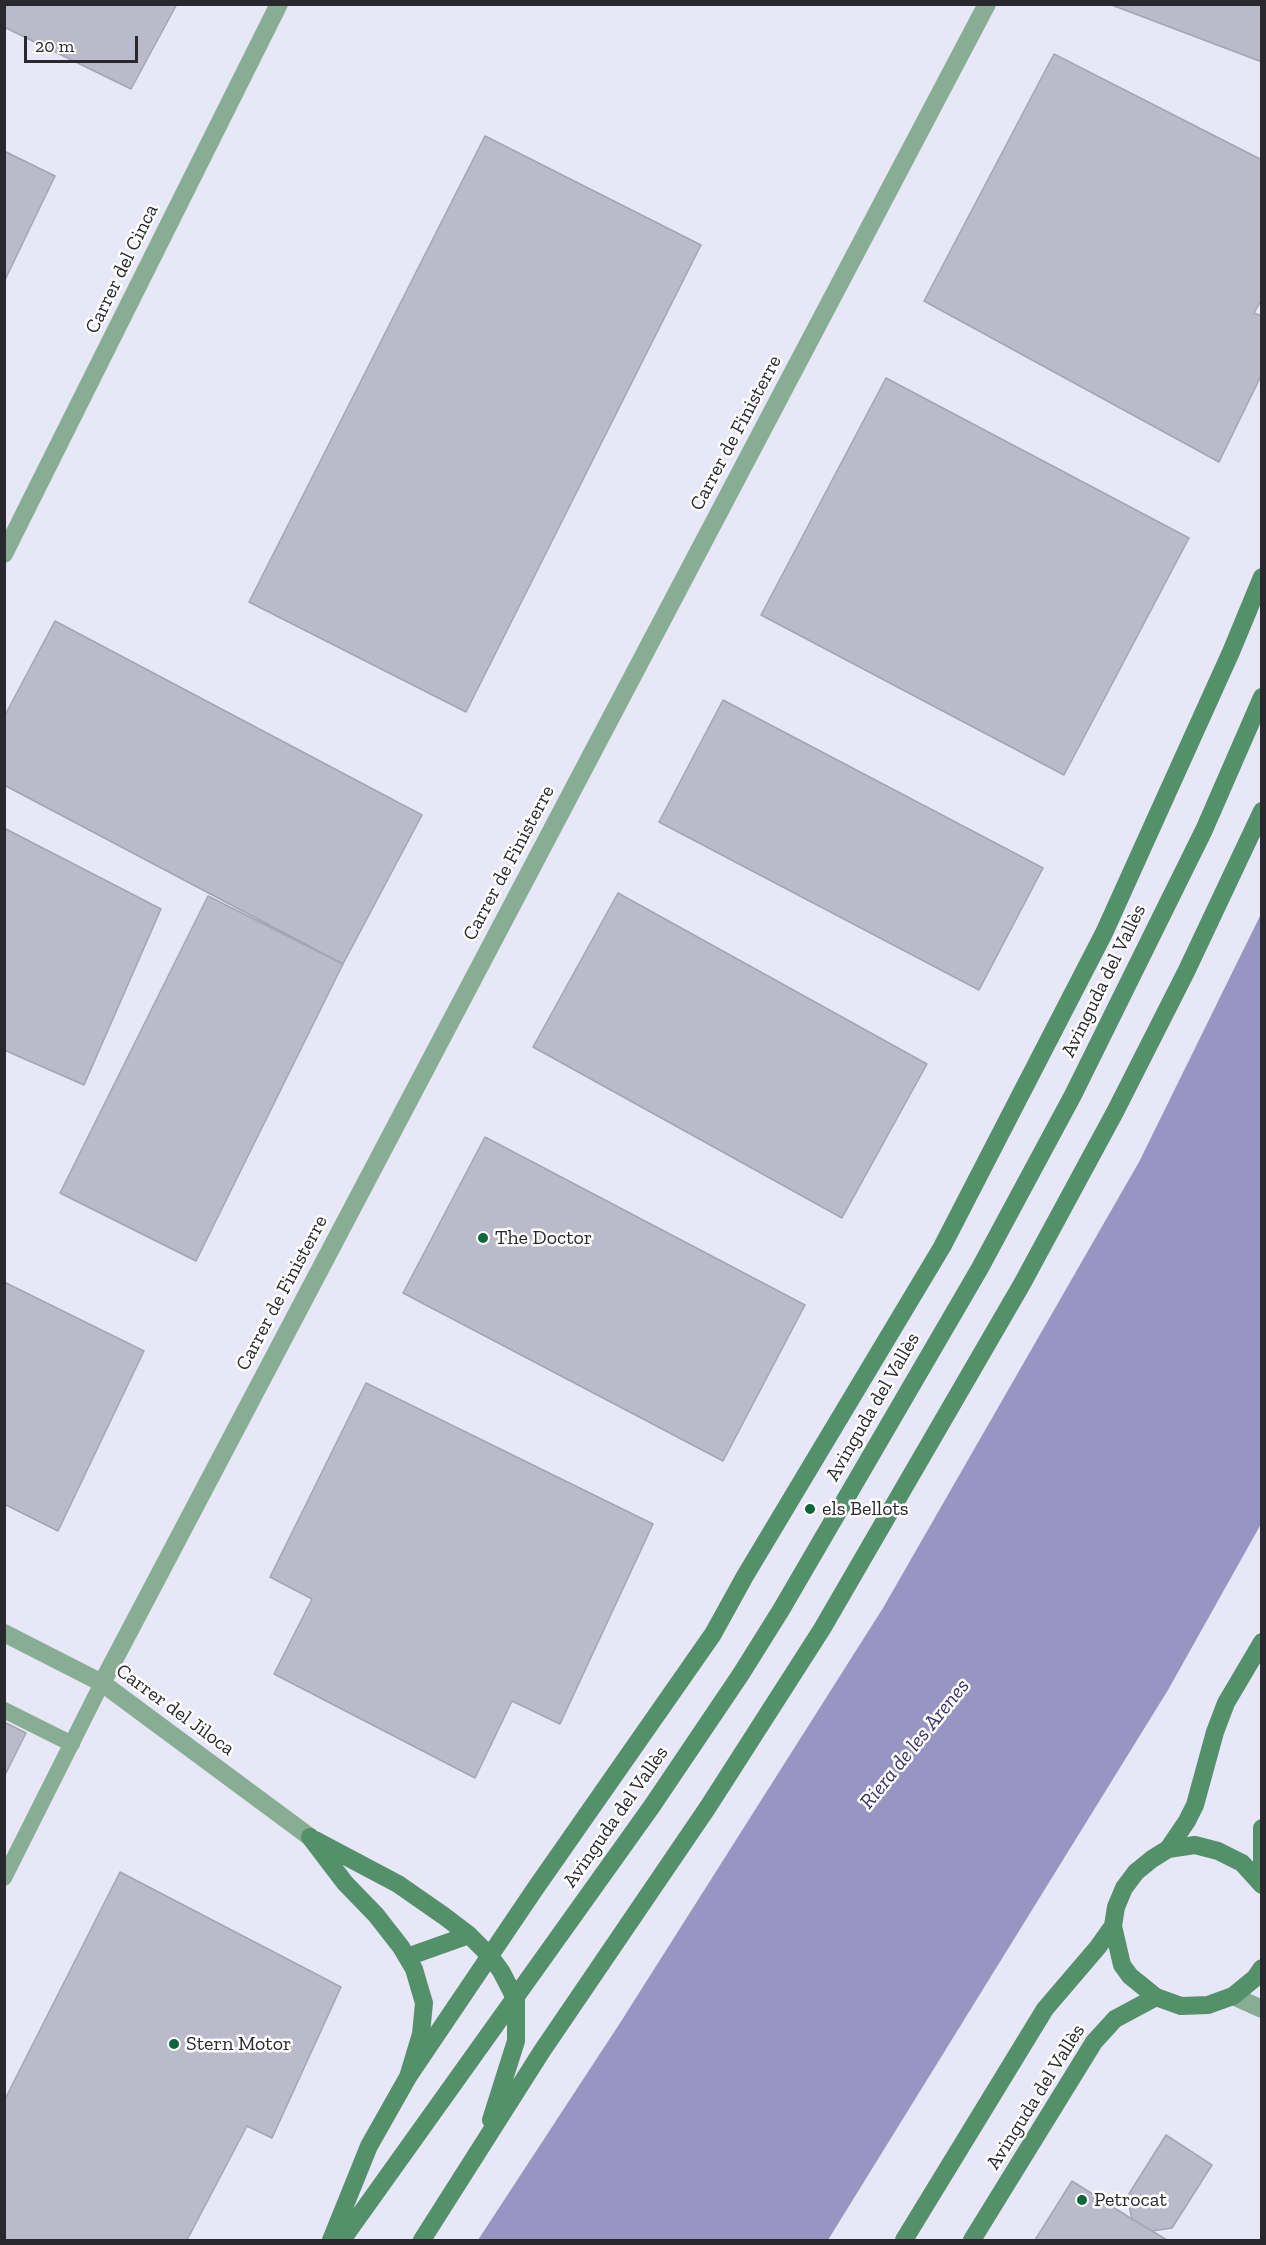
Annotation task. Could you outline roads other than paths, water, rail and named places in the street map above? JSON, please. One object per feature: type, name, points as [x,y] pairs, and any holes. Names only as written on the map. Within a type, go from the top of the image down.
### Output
[{"type":"main road","points":[[331,2241],[369,2146],[408,2077],[712,1634],[942,1247],[1104,933],[1232,652],[1262,577]]},
{"type":"main road","name":"Avinguda del Vallès","points":[[342,2241],[516,2000],[652,1806],[781,1610],[980,1268],[1073,1095],[1203,831],[1262,697]]},
{"type":"main road","points":[[422,2241],[542,2051],[714,1798],[828,1619],[1022,1284],[1115,1112],[1186,972],[1262,810]]},
{"type":"main road","points":[[1168,1850],[1188,1821],[1195,1805],[1215,1732],[1226,1703],[1262,1642]]},
{"type":"main road","points":[[1262,1828],[1262,1864]]},
{"type":"main road","points":[[310,1837],[345,1883],[376,1916],[414,1969],[424,2003],[421,2034],[408,2077]]},
{"type":"main road","points":[[310,1837],[398,1884],[469,1935],[501,1971],[516,2000],[516,2042],[485,2142]]},
{"type":"main road","points":[[1262,1885],[1242,1863],[1218,1851],[1195,1845],[1168,1850],[1136,1872],[1124,1888],[1116,1907],[1113,1926],[1122,1965],[1130,1976],[1155,1997],[1181,2006],[1208,2005],[1233,1996],[1255,1978],[1262,1968]]},
{"type":"main road","name":"Avinguda del Vallès","points":[[904,2241],[1045,2009],[1113,1926]]},
{"type":"main road","points":[[407,1957],[469,1935]]},
{"type":"main road","name":"Avinguda del Vallès","points":[[972,2241],[1094,2042],[1115,2019],[1155,1997]]},
{"type":"street","name":"Carrer del Cinca","points":[[4,554],[279,4]]},
{"type":"street","name":"Carrer de Finisterre","points":[[102,1683],[987,4]]},
{"type":"street","name":"Carrer del Jiloca","points":[[4,1633],[102,1683],[310,1837]]},
{"type":"street","points":[[1233,1996],[1262,2009]]},
{"type":"lane","name":"Carrer de Finisterre","points":[[4,1878],[102,1683]]},
{"type":"lane","points":[[4,1710],[72,1744]]},
{"type":"water","name":"Riera de les Arenes","points":[[1261,914],[1261,1524],[1168,1690],[828,2240],[478,2240],[620,2023],[883,1608],[1139,1162]]},
{"type":"place","name":"The Doctor","points":[[483,1238]]},
{"type":"place","name":"els Bellots","points":[[810,1509]]},
{"type":"place","name":"Stern Motor","points":[[174,2044]]},
{"type":"place","name":"Petrocat","points":[[1082,2200]]}]
